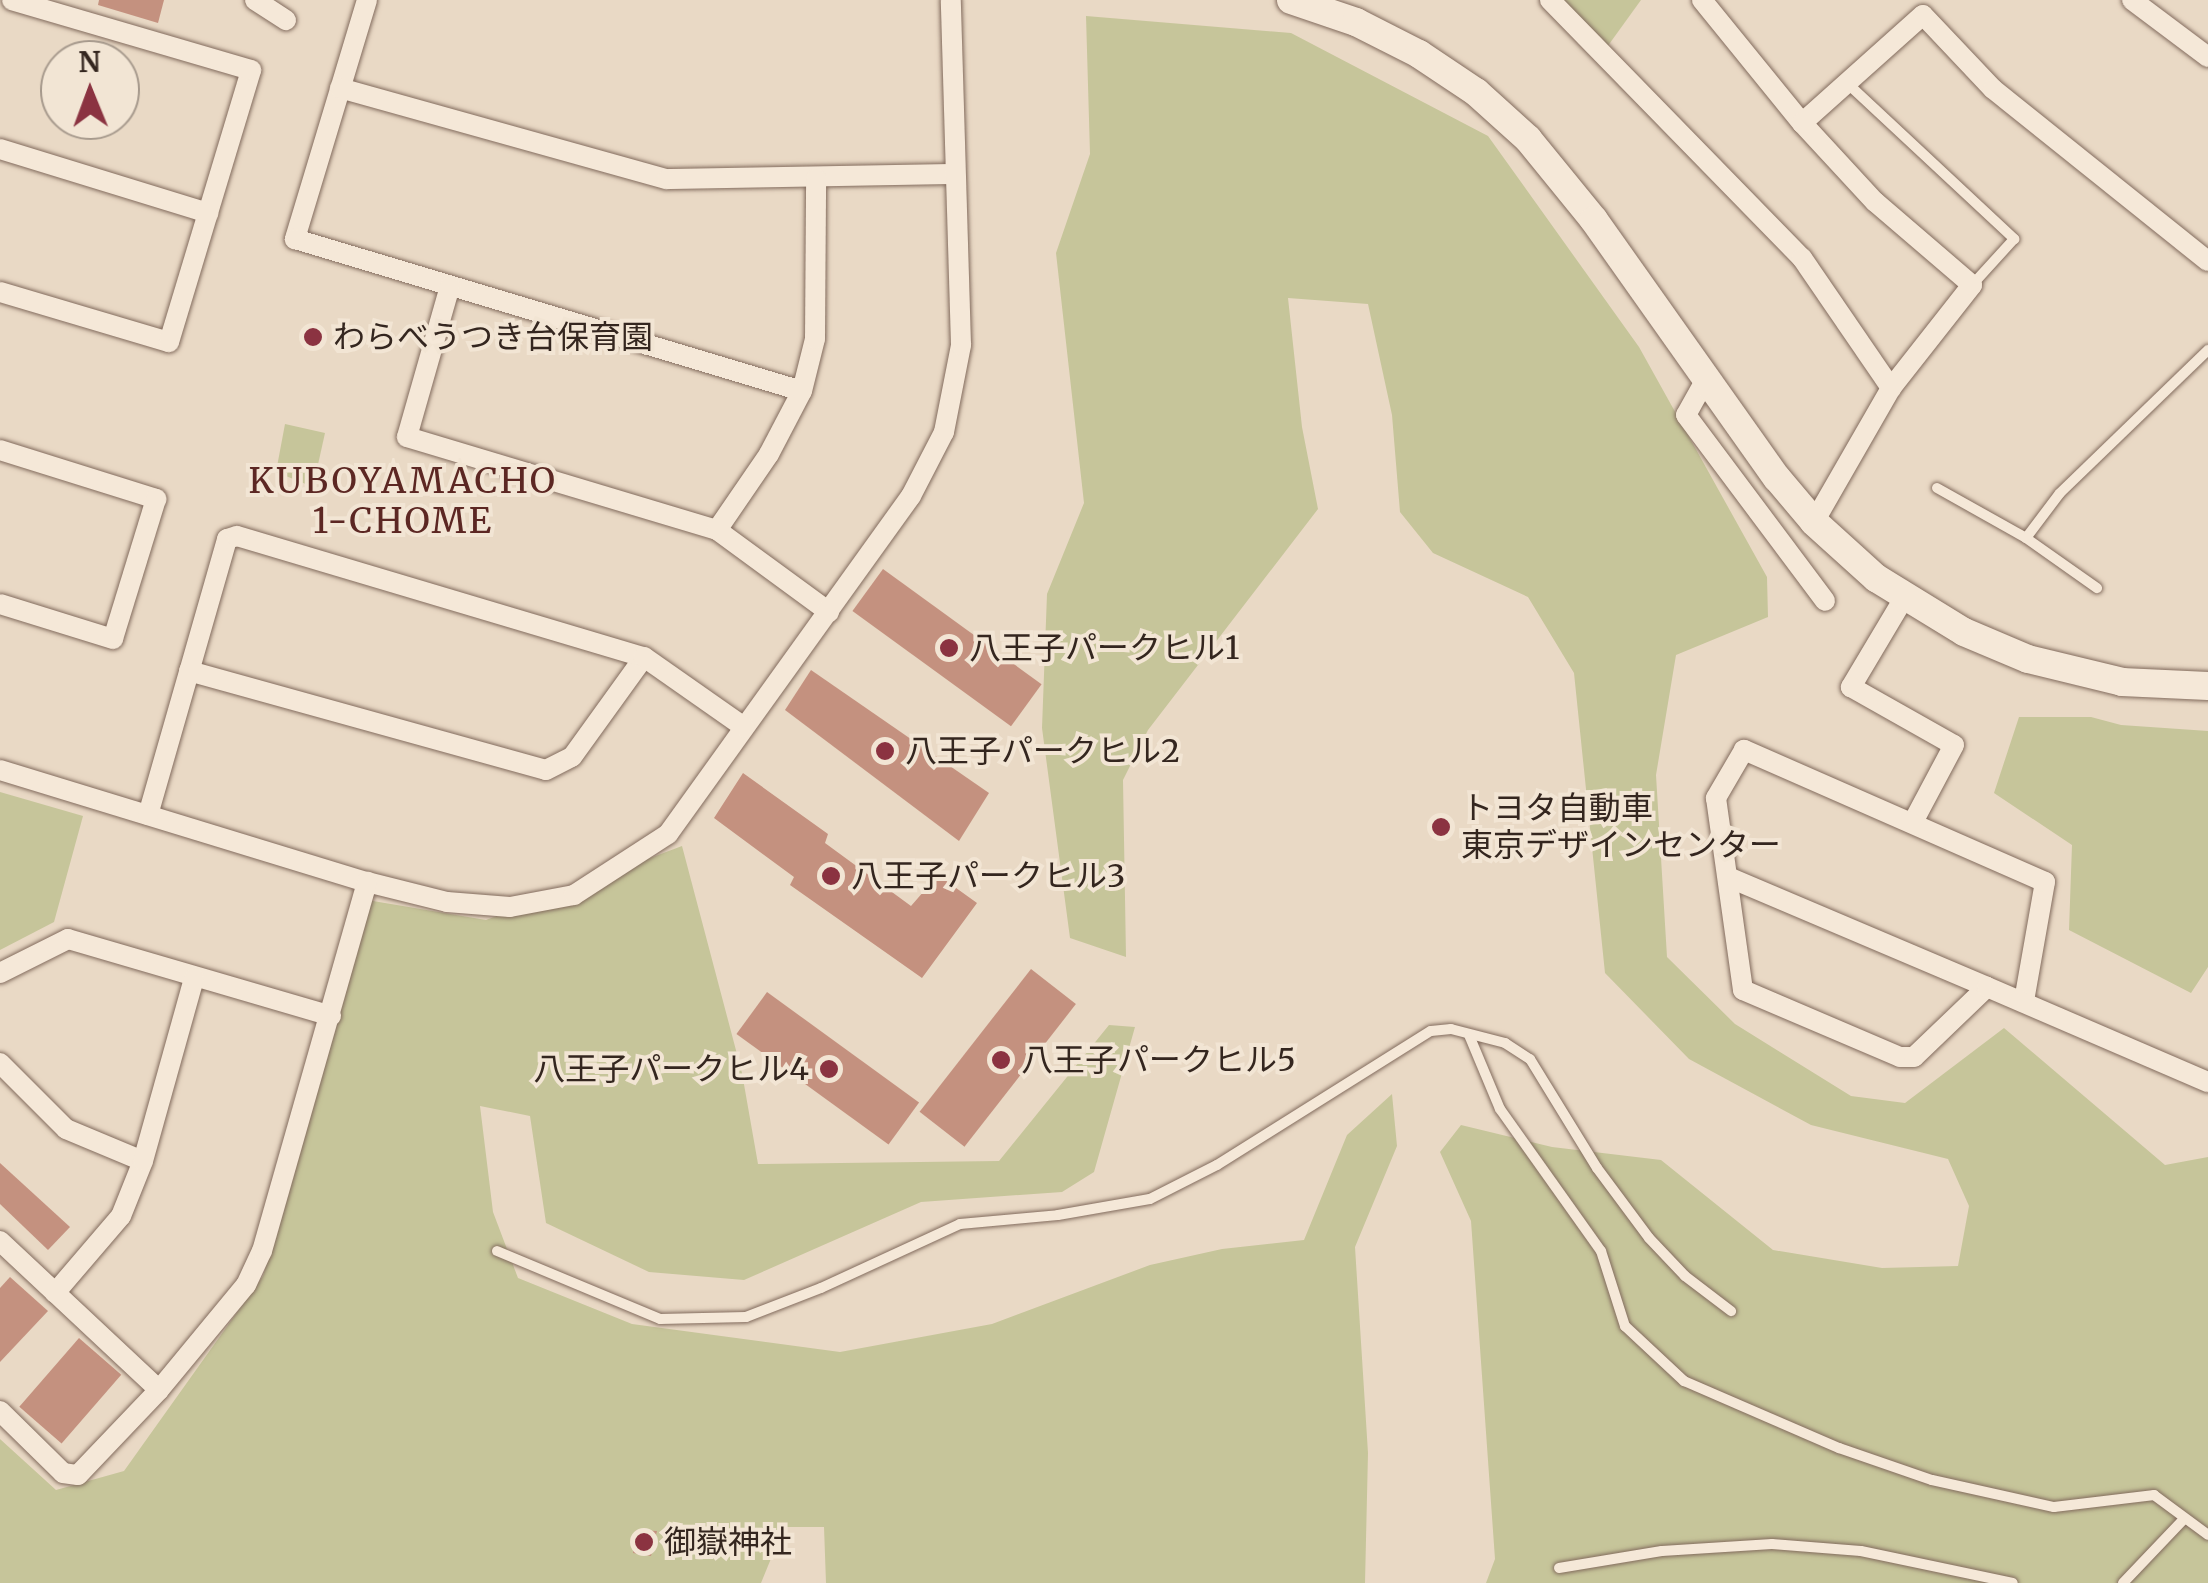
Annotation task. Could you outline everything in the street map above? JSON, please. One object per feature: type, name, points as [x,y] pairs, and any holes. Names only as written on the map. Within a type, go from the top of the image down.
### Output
[{"type":"street","points":[[0,292],[169,342],[250,70],[12,0]]},
{"type":"street","points":[[255,0],[286,20]]},
{"type":"street","points":[[368,0],[295,239],[802,391]]},
{"type":"street","points":[[0,770],[366,882],[447,902],[510,908],[574,894],[668,834],[911,496],[944,432],[961,345],[951,0]]},
{"type":"street","points":[[1291,0],[1387,36],[1490,104],[1563,179],[1814,522],[1904,598],[1980,640],[2060,669],[2122,682],[2208,686]]},
{"type":"street","points":[[1550,0],[1802,258],[1891,388]]},
{"type":"street","points":[[1702,0],[1802,123],[1875,202],[1972,285],[1891,388],[1814,522]]},
{"type":"street","points":[[2132,0],[2208,57]]},
{"type":"street","points":[[1802,123],[1848,84],[1923,8],[1993,89],[2208,262]]},
{"type":"street","points":[[340,88],[667,178],[816,179],[955,174]]},
{"type":"street","points":[[0,149],[208,213]]},
{"type":"street","points":[[717,530],[770,454],[802,391],[816,340],[816,179]]},
{"type":"street","points":[[450,286],[408,437],[717,530],[830,612]]},
{"type":"street","points":[[1706,379],[1686,415],[1825,601]]},
{"type":"street","points":[[0,450],[156,499],[114,639],[0,604]]},
{"type":"street","points":[[148,816],[227,539],[237,536],[644,657],[744,727]]},
{"type":"street","points":[[1904,598],[1851,687],[1954,744],[1913,822]]},
{"type":"street","points":[[190,671],[546,770],[572,757],[644,657]]},
{"type":"street","points":[[1987,987],[1914,1057],[1900,1057],[1744,990],[1716,798],[1744,750],[2045,882],[2024,1001]]},
{"type":"street","points":[[1728,877],[2208,1082]]},
{"type":"street","points":[[0,1412],[64,1473],[78,1474],[159,1390],[246,1285],[262,1252],[366,882]]},
{"type":"street","points":[[0,973],[68,939],[331,1016]]},
{"type":"street","points":[[55,1293],[121,1216],[143,1161],[194,978]]},
{"type":"street","points":[[0,1063],[66,1129],[143,1161]]},
{"type":"street","points":[[0,1242],[159,1390]]},
{"type":"lane","points":[[1848,84],[2014,239],[1972,285]]},
{"type":"lane","points":[[2026,538],[2060,493],[2208,350]]},
{"type":"lane","points":[[1937,488],[2026,538],[2097,588]]},
{"type":"lane","points":[[497,1251],[660,1319],[746,1317],[821,1288],[960,1224],[1058,1215],[1150,1199],[1217,1165],[1432,1031],[1451,1029],[1506,1043],[1530,1059],[1597,1168],[1649,1238],[1685,1276],[1732,1311]]},
{"type":"lane","points":[[1469,1035],[1500,1109],[1601,1251],[1625,1326],[1684,1381],[1839,1448],[1932,1480],[2054,1507],[2154,1495],[2208,1535]]},
{"type":"lane","points":[[2123,1583],[2184,1519]]},
{"type":"lane","points":[[1559,1568],[1662,1550],[1772,1544],[1861,1551],[2012,1583]]},
{"type":"green space","points":[[1550,0],[1641,0],[1602,54]]},
{"type":"green space","points":[[1086,16],[1291,33],[1488,136],[1639,347],[1767,577],[1768,617],[1676,655],[1656,775],[1667,957],[1735,1024],[1851,1096],[1905,1103],[2004,1028],[2165,1165],[2208,1157],[2208,1583],[1486,1583],[1495,1559],[1471,1221],[1440,1152],[1461,1125],[1552,1147],[1661,1160],[1773,1250],[1882,1268],[1958,1266],[1969,1206],[1948,1159],[1811,1125],[1689,1059],[1605,973],[1574,673],[1528,597],[1433,553],[1400,512],[1392,415],[1368,304],[1288,298],[1302,427],[1318,509],[1148,730],[1123,780],[1126,957],[1070,938],[1042,728],[1047,594],[1084,503],[1056,253],[1090,154]]},
{"type":"green space","points":[[285,424],[325,433],[313,487],[276,472]]},
{"type":"green space","points":[[2019,717],[2091,717],[2121,725],[2208,731],[2208,967],[2191,993],[2069,930],[2072,845],[1994,793]]},
{"type":"green space","points":[[0,792],[83,816],[54,922],[0,950]]},
{"type":"green space","points":[[682,846],[742,1073],[758,1164],[999,1161],[1109,1025],[1135,1027],[1094,1172],[1062,1192],[921,1202],[744,1280],[649,1272],[546,1223],[530,1116],[480,1106],[493,1212],[518,1278],[632,1324],[840,1352],[992,1324],[1150,1265],[1222,1249],[1304,1240],[1347,1135],[1392,1094],[1397,1146],[1355,1247],[1368,1453],[1365,1583],[826,1583],[824,1527],[784,1527],[761,1583],[0,1583],[0,1439],[56,1490],[124,1471],[263,1276],[367,900],[486,920]]},
{"type":"building","points":[[99,0],[164,0],[158,23],[98,5]]},
{"type":"building","name":"八王子パークヒル1","points":[[883,569],[1042,684],[1011,726],[852,611]]},
{"type":"building","name":"八王子パークヒル2","points":[[811,670],[989,793],[959,841],[785,710]]},
{"type":"building","name":"八王子パークヒル3","points":[[743,773],[828,834],[825,843],[911,906],[938,875],[977,903],[922,978],[790,885],[794,877],[714,818]]},
{"type":"building","name":"八王子パークヒル5","points":[[1031,969],[1076,1004],[964,1147],[920,1112]]},
{"type":"building","name":"八王子パークヒル4","points":[[767,992],[919,1103],[889,1145],[736,1034]]},
{"type":"building","points":[[0,1163],[70,1227],[48,1250],[0,1204]]},
{"type":"building","points":[[10,1277],[48,1311],[0,1362],[0,1288]]},
{"type":"building","points":[[79,1338],[121,1375],[62,1443],[19,1407]]},
{"type":"building","name":"御嶽神社","points":[[636,1530],[657,1531],[651,1556],[633,1553]]},
{"type":"place","name":"わらべうつき台保育園","points":[[313,337]]},
{"type":"place","name":"八王子パークヒル1","points":[[949,648]]},
{"type":"place","name":"八王子パークヒル2","points":[[885,751]]},
{"type":"place","name":"トヨタ自動車 東京デザインセンター","points":[[1441,827]]},
{"type":"place","name":"八王子パークヒル3","points":[[831,876]]},
{"type":"place","name":"八王子パークヒル5","points":[[1001,1060]]},
{"type":"place","name":"八王子パークヒル4","points":[[829,1069]]},
{"type":"place","name":"御嶽神社","points":[[644,1542]]},
{"type":"district","name":"KUBOYAMACHO 1-CHOME","points":[[403,501]]}]
